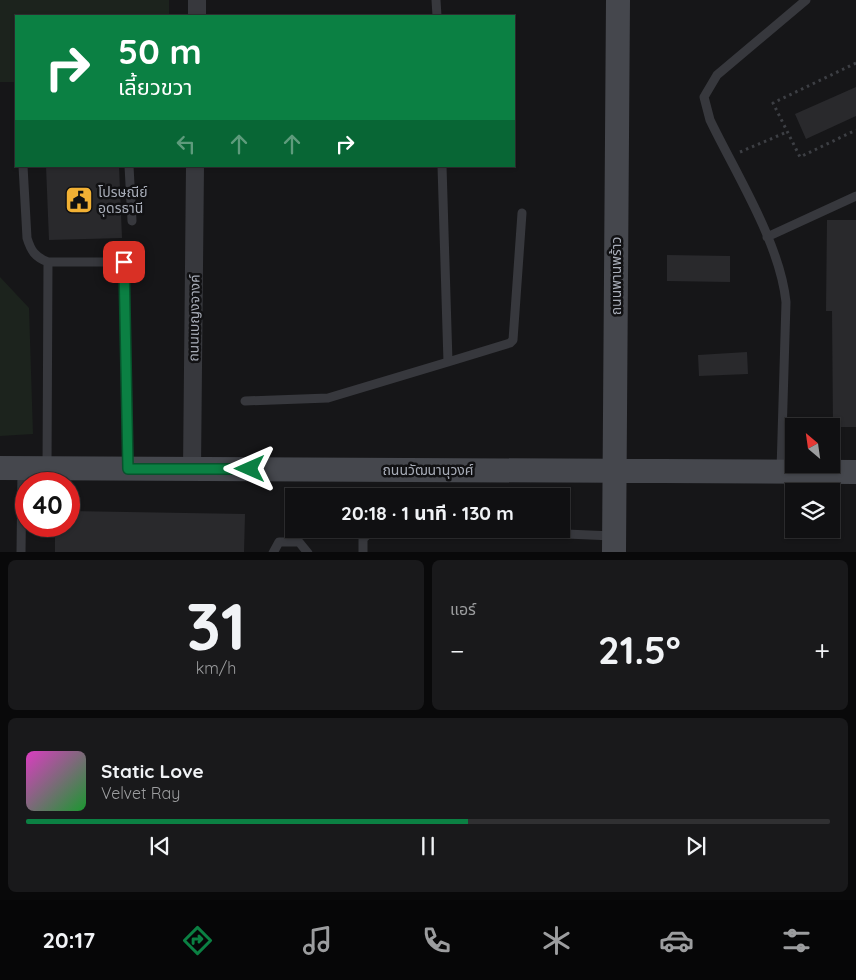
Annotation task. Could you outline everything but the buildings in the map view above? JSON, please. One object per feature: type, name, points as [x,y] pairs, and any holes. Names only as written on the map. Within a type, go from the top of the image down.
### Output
[{"type":"street","points":[[197,0],[197,15]]},
{"type":"street","name":"ถนนพานพร้าว","points":[[614,544],[618,0]]},
{"type":"street","name":"ถนนเบญงจางค์","points":[[192,469],[195,167]]},
{"type":"street","name":"ถนนวัฒนานุวงศ์","points":[[11,468],[856,472]]},
{"type":"lane","points":[[436,0],[436,15]]},
{"type":"lane","points":[[781,472],[786,302],[781,271],[768,237],[710,120],[704,97],[717,75],[806,0]]},
{"type":"lane","points":[[23,167],[26,238],[30,248],[38,258],[48,262],[124,262],[128,469]]},
{"type":"lane","points":[[129,167],[132,221]]},
{"type":"lane","points":[[442,167],[448,362]]},
{"type":"lane","points":[[768,237],[856,196]]},
{"type":"lane","points":[[245,401],[328,398],[510,343],[513,340],[522,213]]},
{"type":"lane","points":[[47,468],[48,262]]},
{"type":"lane","points":[[11,468],[21,552]]},
{"type":"lane","points":[[364,552],[365,538]]},
{"type":"lane","points":[[548,538],[614,544]]},
{"type":"lane","points":[[273,552],[279,542],[299,542],[308,552]]},
{"type":"path","points":[[856,63],[774,103],[800,157],[856,130]]},
{"type":"path","points":[[728,157],[787,132]]},
{"type":"shaded area","points":[[0,0],[169,0],[169,15],[15,15],[15,82],[0,82]]},
{"type":"shaded area","points":[[0,277],[29,308],[33,434],[0,436]]},
{"type":"place","name":"โปรษณีย์ อุดรธานี","points":[[79,200]]},
{"type":"route","points":[[124,262],[128,469],[250,469]]}]
